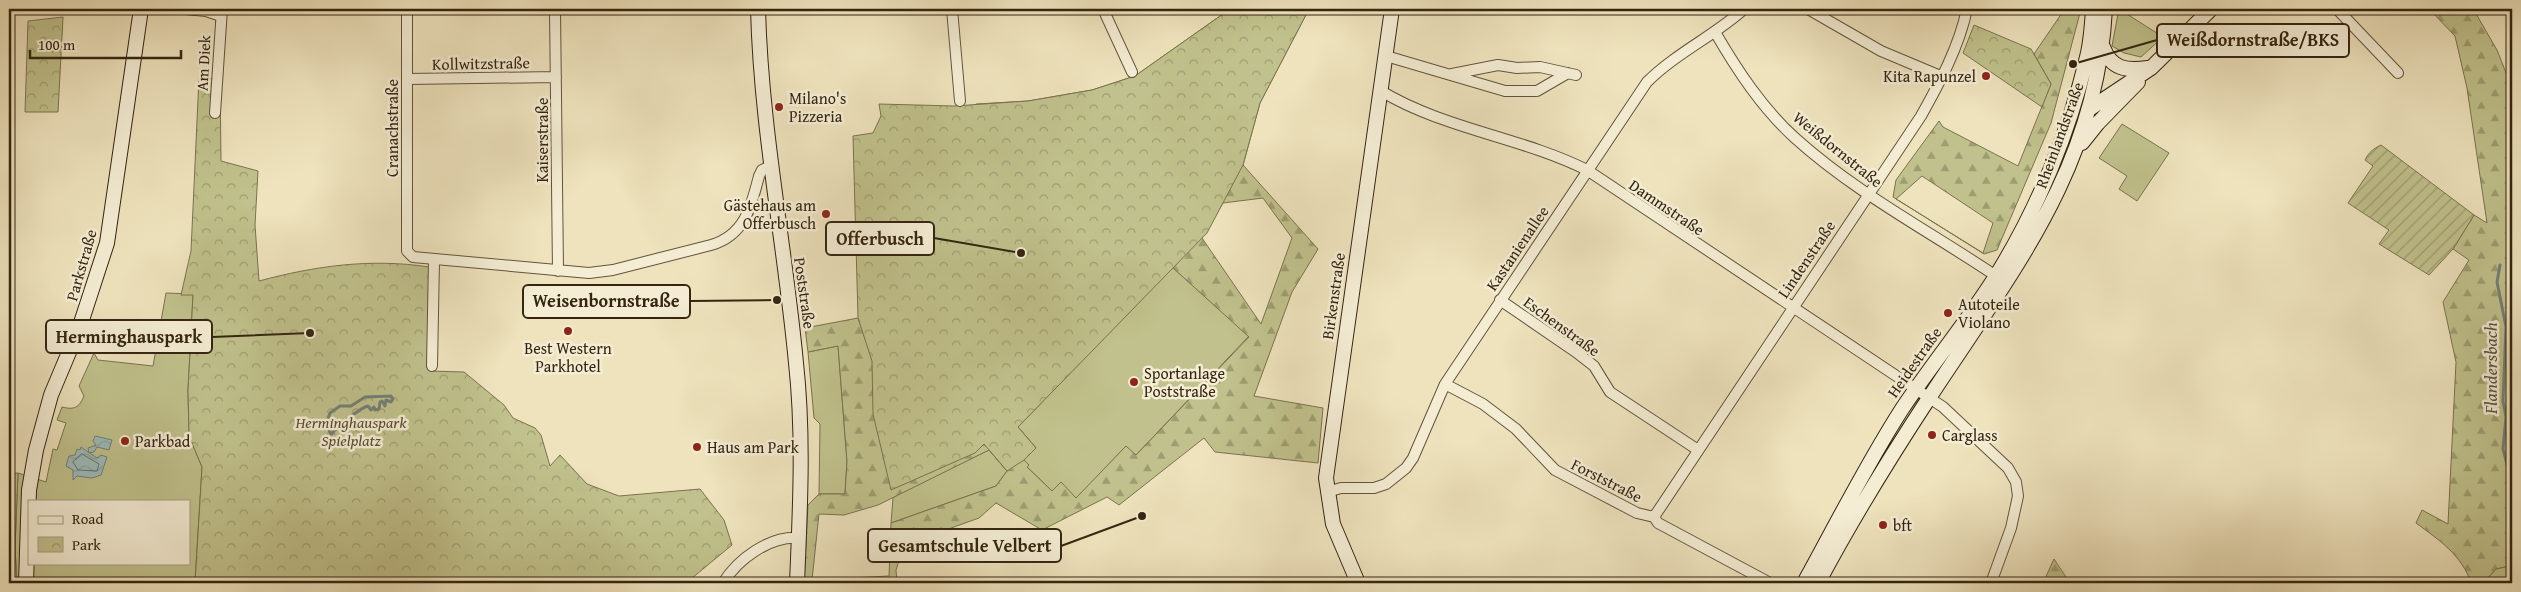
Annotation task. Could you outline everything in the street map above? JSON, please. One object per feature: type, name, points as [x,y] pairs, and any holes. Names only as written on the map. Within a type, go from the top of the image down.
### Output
[{"type":"street","name":"Parkstraße","points":[[29,500],[36,450],[51,395],[80,326],[107,243],[141,9]]},
{"type":"street","name":"Am Diek","points":[[185,9],[221,12],[215,113]]},
{"type":"street","name":"Cranachstraße","points":[[407,9],[407,248],[408,255],[434,260]]},
{"type":"street","name":"Kaiserstraße","points":[[555,9],[558,271]]},
{"type":"street","name":"Poststraße","points":[[758,9],[770,166],[796,364],[800,436],[797,583]]},
{"type":"street","points":[[960,101],[952,9],[963,9]]},
{"type":"street","points":[[1103,9],[1132,72]]},
{"type":"street","name":"Birkenstraße","points":[[1358,583],[1338,539],[1327,492],[1329,453],[1392,9]]},
{"type":"street","name":"Kastanienallee","points":[[1327,492],[1341,488],[1374,488],[1386,484],[1406,468],[1413,458],[1445,384],[1647,82],[1674,58],[1714,32],[1744,9]]},
{"type":"street","points":[[1808,9],[1881,51],[1943,77]]},
{"type":"street","name":"Lindenstraße","points":[[1654,517],[1867,194],[1921,116],[1943,77],[1964,26],[1967,9]]},
{"type":"street","name":"Rheinlandstraße","points":[[2053,162],[2067,125],[2088,57],[2094,9]]},
{"type":"street","name":"Rheinlandstraße","points":[[2048,212],[2076,149],[2091,108],[2104,47],[2106,9]]},
{"type":"street","points":[[2076,149],[2098,123],[2151,68],[2211,9]]},
{"type":"street","points":[[2337,9],[2398,73]]},
{"type":"street","name":"Weißdornstraße","points":[[1714,32],[1742,77],[1778,120],[1814,154],[1867,194],[1996,276]]},
{"type":"street","points":[[2104,47],[2108,59],[2118,66],[2132,70],[2151,68]]},
{"type":"street","points":[[1386,56],[1451,75],[1506,91],[1537,91],[1572,74],[1540,67],[1517,68],[1498,65],[1451,75]]},
{"type":"street","points":[[2067,125],[2151,68]]},
{"type":"street","name":"Kollwitzstraße","points":[[406,79],[556,76]]},
{"type":"street","name":"Dammstraße","points":[[1381,91],[1427,113],[1552,154],[1587,170],[1943,407],[2008,468],[2016,482],[2018,496],[2016,510],[1991,583]]},
{"type":"street","name":"Heidestraße","points":[[1804,583],[1868,465],[1915,390],[1996,276],[2014,245],[2053,162]]},
{"type":"street","points":[[432,366],[434,260],[589,273],[613,270],[720,242],[738,231],[744,222],[759,176],[762,170],[770,166]]},
{"type":"street","name":"Heidestraße","points":[[1818,583],[1866,496],[1928,398],[1986,316],[2048,212]]},
{"type":"street","name":"Eschenstraße","points":[[1500,300],[1594,366],[1610,392],[1698,450]]},
{"type":"street","name":"Forststraße","points":[[1445,384],[1483,404],[1516,428],[1555,470],[1637,513],[1654,517],[1658,523],[1770,583]]},
{"type":"street","name":"Parkstraße","points":[[26,583],[28,521]]},
{"type":"street","points":[[723,583],[730,572],[768,544],[787,537],[799,538]]},
{"type":"green space","points":[[1230,9],[1309,9],[1260,103],[1243,165],[1318,249],[1292,292],[1254,396],[1323,408],[1318,463],[1215,452],[1204,438],[1119,505],[1107,497],[1042,530],[996,503],[979,518],[904,545],[896,570],[897,583],[804,583],[808,505],[819,494],[845,494],[847,461],[838,346],[808,352],[805,328],[858,318],[873,361],[976,104],[1028,101],[1092,90],[1135,76]],"holes":[[[1263,198],[1292,238],[1261,324],[1202,238],[1223,203]],[[1172,267],[1249,337],[1136,455],[1126,446],[1076,498],[1061,482],[1052,491],[1027,467],[1029,465],[1024,460],[1036,448],[1018,427]],[[989,450],[1007,471],[996,486],[891,523],[889,576],[812,580],[819,514],[844,515],[878,505]]]},
{"type":"green space","points":[[1230,9],[1309,9],[1260,103],[1243,165],[1207,233],[1018,427],[1036,448],[1024,460],[1007,471],[984,444],[975,453],[891,490],[873,414],[872,361],[858,318],[853,136],[873,133],[881,116],[879,104],[954,106],[1028,101],[1092,90],[1135,76]]},
{"type":"green space","points":[[2077,9],[2081,9],[2051,123],[1997,250],[1984,254],[1917,212],[1983,253],[1993,223],[1922,176],[1896,199],[1893,197],[1896,180],[1939,121],[1943,127],[2018,166],[2051,84],[2034,54],[2062,13],[2073,13]]},
{"type":"green space","points":[[2119,9],[2163,37],[2141,57],[2124,53],[2112,46]]},
{"type":"green space","points":[[2435,9],[2469,9],[2475,12],[2497,50],[2512,88],[2512,565],[2496,569],[2483,583],[2471,583],[2456,556],[2416,523],[2422,510],[2448,524],[2456,362],[2443,302],[2469,260],[2453,249],[2474,215],[2487,223],[2467,88],[2455,36],[2432,12]]},
{"type":"green space","points":[[63,17],[58,112],[25,112],[28,21]]},
{"type":"green space","points":[[1974,25],[2031,49],[2051,84],[2042,107],[1963,53]]},
{"type":"green space","name":"Herminghauspark Spielplatz","points":[[199,78],[220,79],[221,161],[258,171],[255,225],[259,281],[301,271],[343,265],[386,263],[429,267],[429,371],[464,372],[504,405],[513,418],[535,428],[541,435],[550,466],[560,455],[587,484],[619,496],[700,489],[724,520],[732,545],[686,583],[195,583],[202,467],[189,436],[188,390],[193,295],[181,295],[191,251]]},
{"type":"green space","points":[[2122,124],[2169,153],[2137,201],[2119,189],[2127,176],[2099,158]]},
{"type":"green space","points":[[2381,145],[2474,215],[2453,249],[2429,275],[2379,244],[2389,230],[2348,203],[2373,166],[2365,160],[2372,151]]},
{"type":"green space","name":"Sportanlage Poststraße","points":[[1172,267],[1249,336],[1135,456],[1125,447],[1076,499],[1052,491],[1027,467],[1024,460],[1036,448],[1018,427]]},
{"type":"green space","name":"Parkbad","points":[[166,293],[193,294],[188,390],[189,436],[202,467],[195,583],[17,583],[15,548],[18,473],[46,482],[53,449],[57,450],[66,423],[57,420],[62,407],[78,406],[84,396],[79,386],[94,353],[98,360],[153,366]]},
{"type":"green space","points":[[838,346],[847,461],[845,494],[819,494],[820,424],[814,418],[808,352]]},
{"type":"green space","points":[[989,450],[1007,471],[996,486],[891,523],[893,498],[897,494]]},
{"type":"green space","points":[[18,473],[15,548],[17,583],[9,583],[9,474]]},
{"type":"green space","points":[[2054,559],[2070,583],[2043,583]]},
{"type":"green space","points":[[2512,565],[2512,583],[2483,583],[2496,569]]},
{"type":"water","points":[[95,436],[112,440],[109,450],[97,447],[94,452],[89,453],[88,448],[96,445],[93,441]]},
{"type":"water","points":[[81,447],[97,458],[101,455],[107,457],[101,475],[92,478],[77,476],[73,480],[73,470],[66,466],[69,456],[75,455],[77,449],[80,450]]},
{"type":"waterway","name":"Flandersbach","points":[[2500,265],[2497,282],[2506,327],[2503,401],[2506,417],[2503,449],[2510,476],[2509,493],[2512,501]]},
{"type":"waterway","points":[[331,434],[326,424],[330,413],[340,406],[351,406],[365,397],[391,396],[393,399],[391,402],[386,400],[385,406],[382,401],[380,402],[379,409],[375,410],[374,407],[371,410],[368,406],[364,407],[332,434]]},
{"type":"place","name":"Weißdornstraße/BKS","points":[[2073,64]]},
{"type":"place","name":"Kita Rapunzel","points":[[1986,76]]},
{"type":"place","name":"Milano's Pizzeria","points":[[779,107]]},
{"type":"place","name":"Gästehaus am Offerbusch","points":[[826,214]]},
{"type":"place","name":"Offerbusch","points":[[1021,253]]},
{"type":"place","name":"Weisenbornstraße","points":[[777,300]]},
{"type":"place","name":"Autoteile Violano","points":[[1948,313]]},
{"type":"place","name":"Best Western Parkhotel","points":[[568,331]]},
{"type":"place","name":"Herminghauspark","points":[[310,333]]},
{"type":"place","name":"Sportanlage Poststraße","points":[[1134,382]]},
{"type":"place","name":"Carglass","points":[[1932,435]]},
{"type":"place","name":"Parkbad","points":[[125,441]]},
{"type":"place","name":"Haus am Park","points":[[697,447]]},
{"type":"place","name":"Gesamtschule Velbert","points":[[1142,516]]},
{"type":"place","name":"bft","points":[[1883,525]]}]
